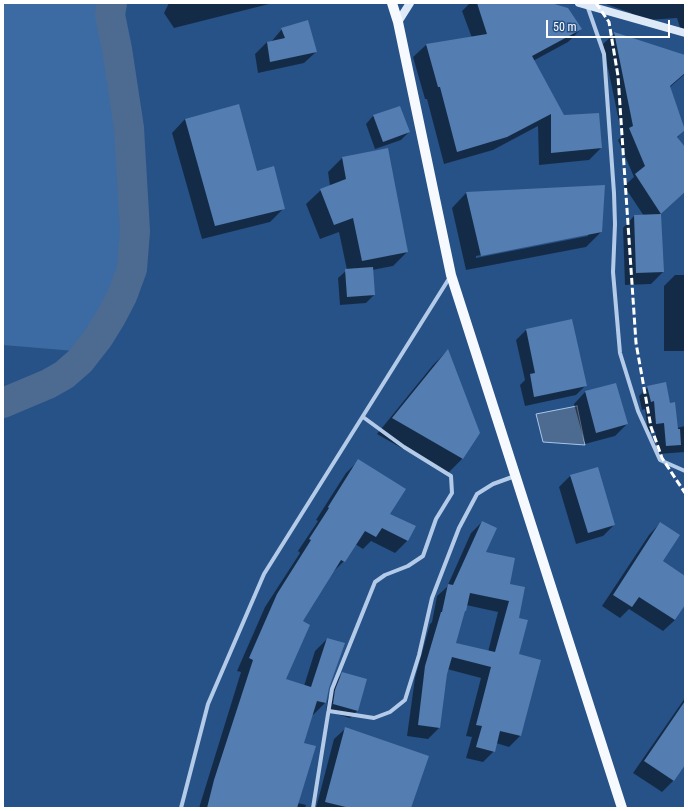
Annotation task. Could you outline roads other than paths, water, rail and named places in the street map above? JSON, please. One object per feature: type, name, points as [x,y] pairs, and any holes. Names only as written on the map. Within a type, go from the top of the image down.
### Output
[{"type":"main road","points":[[392,3],[398,22],[451,276],[622,808]]},
{"type":"main road","points":[[398,22],[410,3]]},
{"type":"main road","points":[[584,4],[685,33]]},
{"type":"street","points":[[584,4],[604,54],[614,193],[615,224],[613,272],[620,353],[638,411],[660,460],[685,471]]},
{"type":"street","points":[[181,808],[208,704],[264,574],[451,276]]},
{"type":"street","points":[[313,808],[332,689],[375,582],[385,575],[408,566],[423,556],[436,519],[452,493],[451,476],[404,447],[363,417]]},
{"type":"street","points":[[329,711],[374,718],[390,712],[405,700],[419,655],[432,598],[459,528],[477,494],[493,484],[516,476]]},
{"type":"waterway","points":[[3,403],[48,384],[64,375],[80,361],[98,338],[111,317],[122,296],[132,269],[135,231],[129,128],[117,49],[110,15],[112,3]]},
{"type":"railway","points":[[596,3],[609,22],[618,76],[636,343],[651,427],[662,458],[685,493]]}]
